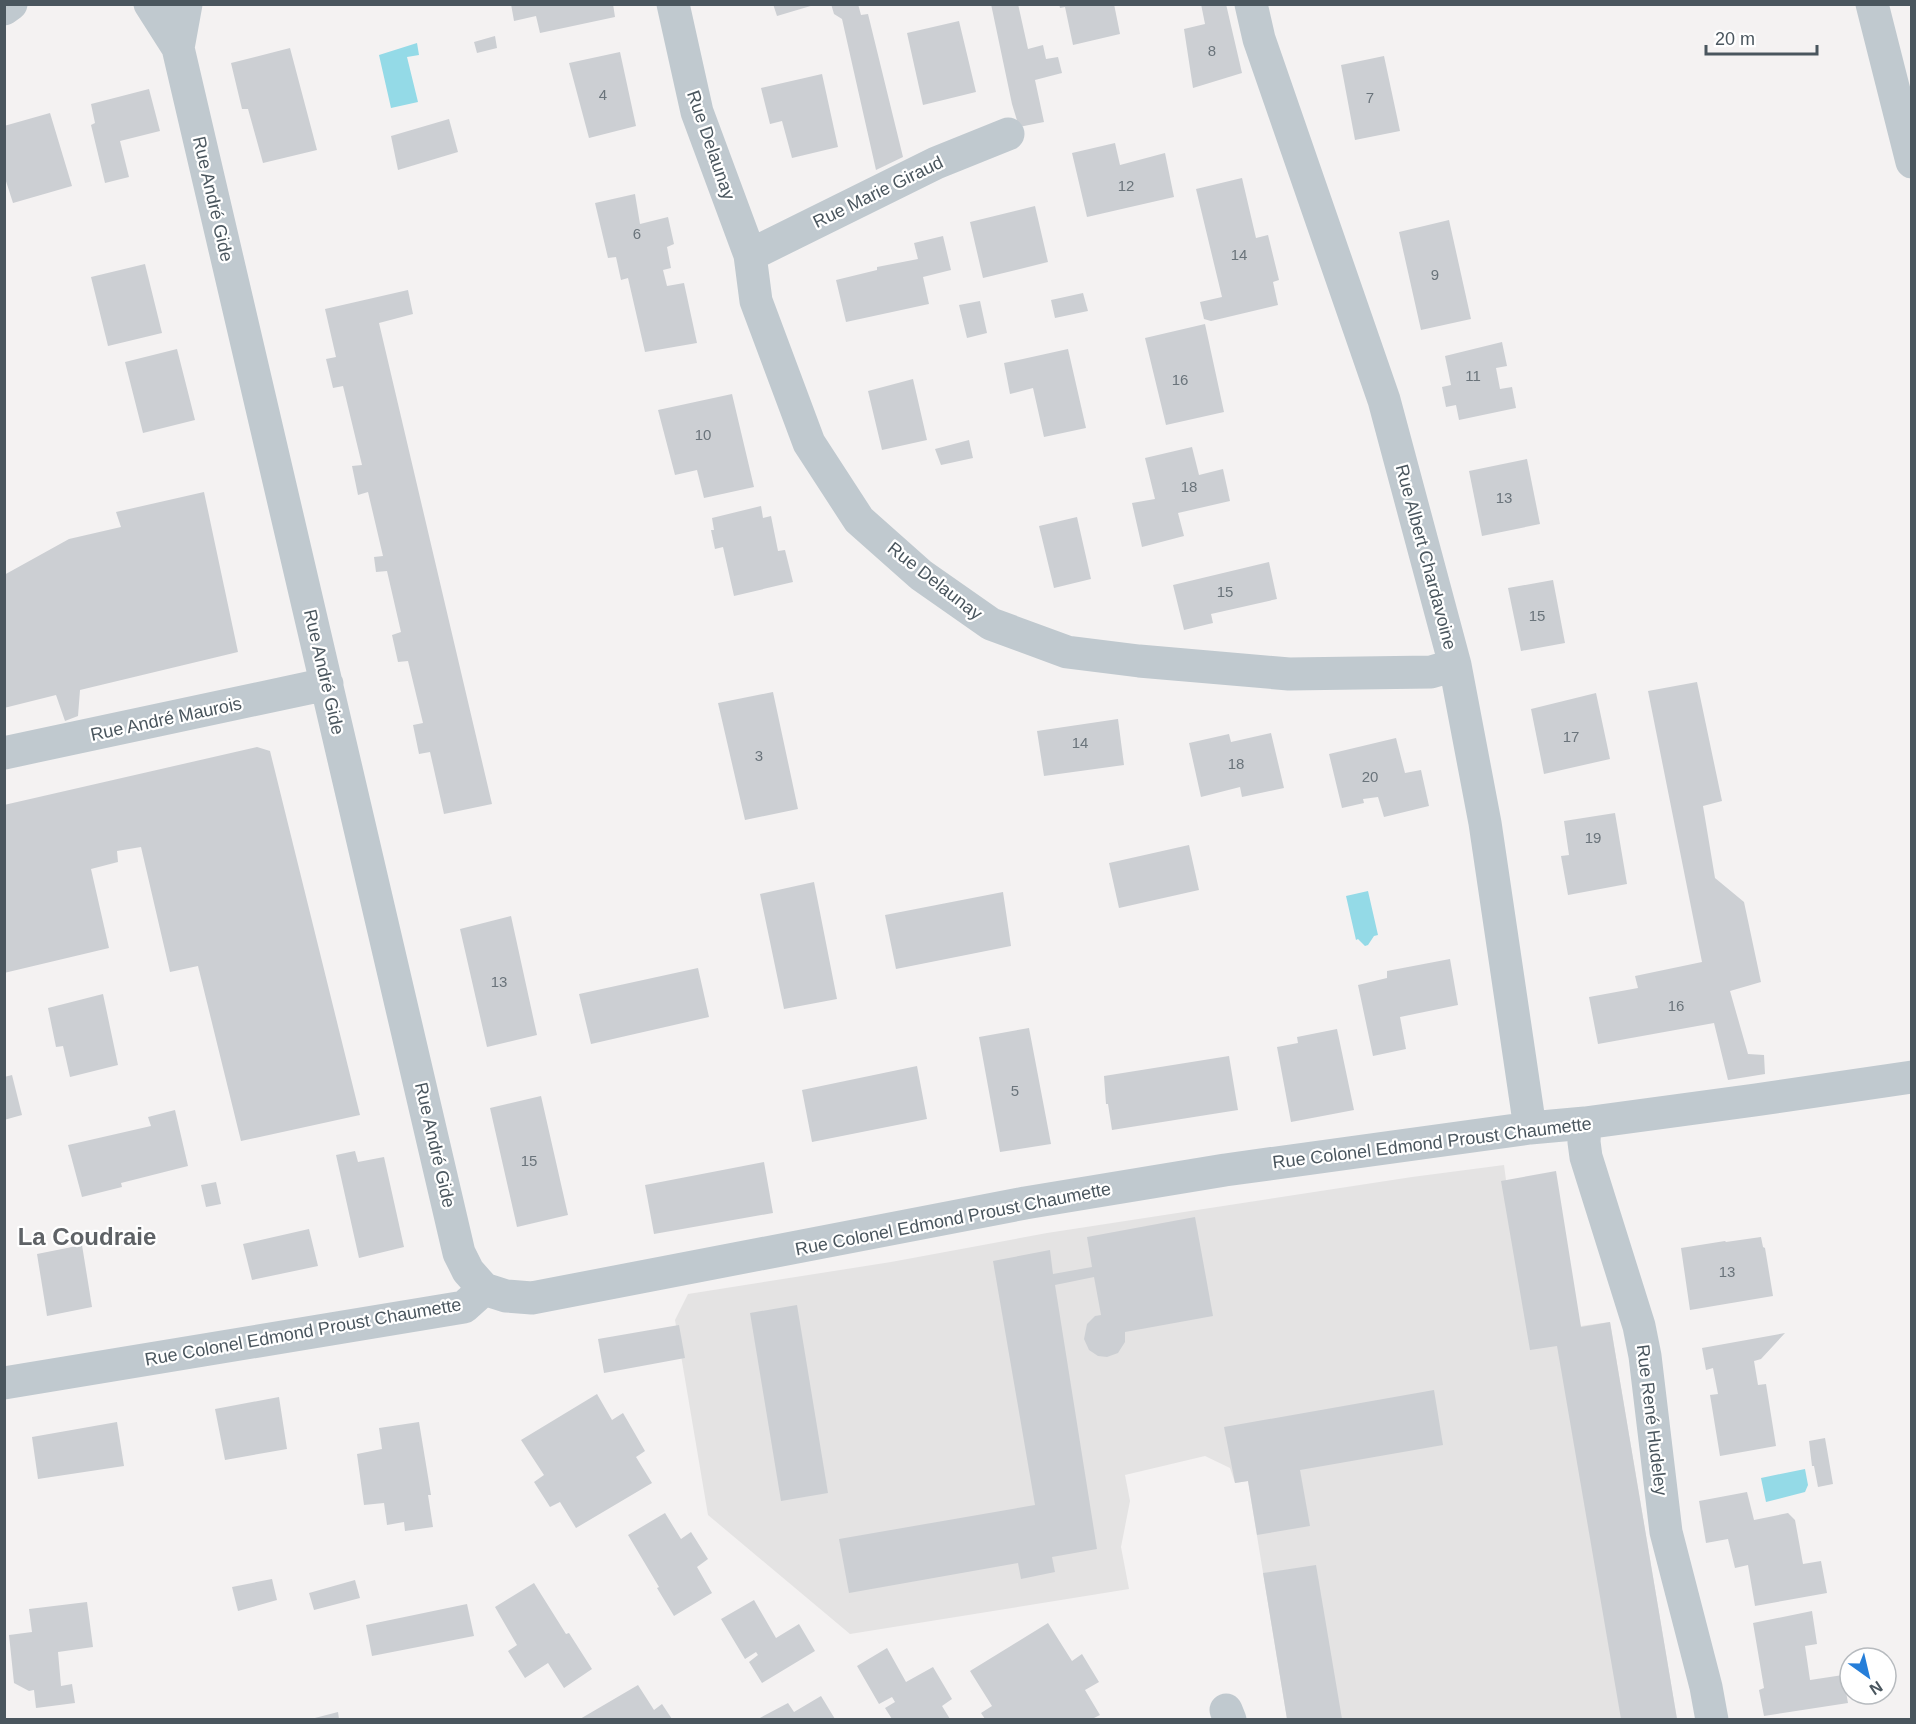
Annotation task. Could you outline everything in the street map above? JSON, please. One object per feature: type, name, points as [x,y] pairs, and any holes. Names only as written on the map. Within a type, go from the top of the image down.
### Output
[{"type":"street","points":[[4,9],[11,4]]},
{"type":"street","name":"Rue André Gide","points":[[150,4],[178,48],[459,1253],[468,1271],[484,1290]]},
{"type":"street","name":"Rue André Gide","points":[[178,48],[186,4]]},
{"type":"street","name":"Rue Delaunay","points":[[673,4],[697,112],[750,255],[756,301],[809,443],[859,520],[921,575],[991,624],[1067,652],[1289,674],[1431,672],[1455,665]]},
{"type":"street","name":"Rue Albert Chardavoine","points":[[1251,4],[1259,39],[1384,400],[1455,665],[1485,823],[1530,1128]]},
{"type":"street","points":[[1872,4],[1911,162]]},
{"type":"street","name":"Rue Marie Giraud","points":[[750,255],[936,164],[1008,134]]},
{"type":"street","name":"Rue André Maurois","points":[[4,753],[327,684]]},
{"type":"street","name":"Rue Colonel Edmond Proust Chaumette","points":[[4,1383],[464,1307],[484,1290],[506,1296],[532,1298],[1025,1203],[1225,1170],[1911,1077]]},
{"type":"street","name":"Rue René Hudeley","points":[[1585,1123],[1586,1157],[1639,1326],[1645,1356],[1666,1532],[1706,1687],[1712,1719]]},
{"type":"shaded area","points":[[1504,1165],[1506,1180],[1581,1326],[1610,1322],[1677,1719],[1287,1719],[1248,1481],[1235,1483],[1230,1468],[1205,1456],[1125,1475],[1130,1501],[1121,1547],[1129,1589],[850,1634],[708,1515],[675,1320],[688,1294],[891,1262],[1047,1233]]},
{"type":"water","points":[[417,43],[419,55],[407,57],[418,102],[391,108],[379,55]]},
{"type":"water","points":[[1368,891],[1378,935],[1374,936],[1365,946],[1358,939],[1356,940],[1346,896]]},
{"type":"water","points":[[1805,1469],[1808,1485],[1805,1492],[1766,1502],[1761,1478]]},
{"type":"building","points":[[511,4],[613,4],[615,17],[540,33],[536,16],[514,21]]},
{"type":"building","points":[[773,4],[814,4],[814,5],[777,16]]},
{"type":"building","points":[[831,4],[858,4],[861,15],[868,14],[903,157],[876,170],[842,19],[834,14]]},
{"type":"building","points":[[991,4],[1018,4],[1028,49],[1043,45],[1046,59],[1058,57],[1062,73],[1035,80],[1044,122],[1019,127]]},
{"type":"building","points":[[1059,4],[1114,4],[1120,34],[1073,45],[1065,7],[1060,8]]},
{"type":"building","points":[[1201,4],[1226,4],[1242,73],[1193,88],[1184,29],[1205,24]]},
{"type":"building","points":[[959,21],[976,92],[923,105],[907,33]]},
{"type":"building","points":[[495,36],[497,48],[477,53],[474,42]]},
{"type":"building","points":[[290,48],[317,150],[263,163],[248,109],[242,109],[231,63]]},
{"type":"building","points":[[620,52],[636,126],[589,138],[569,63]]},
{"type":"building","points":[[1384,56],[1400,131],[1355,140],[1341,65]]},
{"type":"building","points":[[822,74],[838,147],[792,158],[782,121],[770,124],[761,88]]},
{"type":"building","points":[[149,89],[160,131],[120,141],[129,177],[105,183],[91,125],[95,123],[91,104]]},
{"type":"building","points":[[50,113],[72,186],[13,203],[4,175],[4,126]]},
{"type":"building","points":[[449,119],[458,152],[398,170],[391,136]]},
{"type":"building","points":[[1115,143],[1120,165],[1165,153],[1174,197],[1087,217],[1072,153]]},
{"type":"building","points":[[1242,178],[1256,238],[1268,235],[1279,280],[1273,282],[1278,305],[1211,321],[1204,319],[1200,302],[1222,297],[1196,189]]},
{"type":"building","points":[[635,194],[640,224],[668,217],[674,244],[667,247],[671,268],[663,270],[667,286],[684,283],[697,343],[645,352],[628,278],[621,280],[616,257],[608,258],[595,203]]},
{"type":"building","points":[[1035,206],[1048,262],[983,278],[970,222]]},
{"type":"building","points":[[1449,220],[1471,319],[1421,330],[1399,232]]},
{"type":"building","points":[[943,236],[951,270],[923,277],[929,304],[846,322],[836,280],[877,270],[877,267],[918,259],[914,243]]},
{"type":"building","points":[[145,264],[162,333],[108,346],[91,277]]},
{"type":"building","points":[[408,290],[413,314],[379,323],[492,804],[444,814],[430,752],[419,754],[413,725],[423,723],[408,661],[398,662],[392,635],[401,632],[387,571],[376,572],[374,557],[383,556],[368,492],[358,495],[352,466],[362,465],[343,386],[333,388],[326,359],[336,357],[325,309]]},
{"type":"building","points":[[1083,293],[1088,311],[1055,318],[1051,300]]},
{"type":"building","points":[[980,301],[987,333],[967,338],[959,305]]},
{"type":"building","points":[[1205,324],[1224,412],[1166,425],[1145,338]]},
{"type":"building","points":[[1502,342],[1507,366],[1496,368],[1500,389],[1512,387],[1516,408],[1459,420],[1456,405],[1446,407],[1442,387],[1451,385],[1445,356]]},
{"type":"building","points":[[177,349],[195,420],[143,433],[125,362]]},
{"type":"building","points":[[1068,349],[1086,428],[1044,437],[1033,388],[1010,394],[1004,363]]},
{"type":"building","points":[[913,379],[927,440],[882,450],[868,391]]},
{"type":"building","points":[[732,394],[754,487],[704,498],[697,470],[675,475],[658,410]]},
{"type":"building","points":[[969,440],[973,458],[941,465],[935,449]]},
{"type":"building","points":[[1192,447],[1199,475],[1223,469],[1230,501],[1178,513],[1184,536],[1142,547],[1132,503],[1155,499],[1145,458]]},
{"type":"building","points":[[1527,459],[1540,524],[1482,536],[1469,471]]},
{"type":"building","points":[[204,492],[238,652],[80,690],[78,716],[65,721],[56,695],[4,708],[4,575],[69,539],[121,527],[116,512]]},
{"type":"building","points":[[761,506],[763,518],[771,516],[778,551],[785,550],[793,582],[734,596],[723,547],[715,549],[711,530],[714,530],[712,518]]},
{"type":"building","points":[[1077,517],[1091,579],[1054,588],[1039,526]]},
{"type":"building","points":[[1269,562],[1277,599],[1211,614],[1213,623],[1184,630],[1173,585]]},
{"type":"building","points":[[1553,580],[1565,643],[1521,651],[1508,588]]},
{"type":"building","points":[[1697,682],[1722,801],[1703,806],[1715,878],[1744,902],[1761,982],[1730,991],[1748,1054],[1764,1055],[1765,1074],[1728,1080],[1714,1023],[1598,1044],[1589,997],[1638,988],[1635,976],[1702,962],[1648,691]]},
{"type":"building","points":[[773,692],[798,809],[745,820],[718,703]]},
{"type":"building","points":[[1596,693],[1610,759],[1544,774],[1531,709]]},
{"type":"building","points":[[1118,719],[1124,765],[1044,776],[1037,731]]},
{"type":"building","points":[[1271,733],[1284,788],[1242,797],[1240,787],[1201,797],[1189,743],[1229,734],[1231,742]]},
{"type":"building","points":[[1396,738],[1405,773],[1421,770],[1429,806],[1384,817],[1378,797],[1363,799],[1364,803],[1342,808],[1329,754]]},
{"type":"building","points":[[257,747],[270,751],[360,1115],[241,1141],[198,966],[170,972],[141,847],[117,851],[118,862],[91,869],[109,948],[4,973],[4,805]]},
{"type":"building","points":[[1615,813],[1627,884],[1568,895],[1561,856],[1569,855],[1564,821]]},
{"type":"building","points":[[1189,845],[1199,890],[1119,908],[1109,863]]},
{"type":"building","points":[[814,882],[837,999],[784,1009],[760,894]]},
{"type":"building","points":[[1003,892],[1011,946],[896,969],[885,915]]},
{"type":"building","points":[[511,916],[537,1035],[487,1047],[460,929]]},
{"type":"building","points":[[1450,959],[1458,1005],[1400,1017],[1406,1049],[1373,1056],[1358,985],[1387,978],[1387,971]]},
{"type":"building","points":[[698,968],[709,1017],[591,1044],[579,994]]},
{"type":"building","points":[[103,994],[118,1065],[70,1077],[63,1046],[56,1047],[48,1008]]},
{"type":"building","points":[[1029,1028],[1051,1144],[1000,1152],[979,1037]]},
{"type":"building","points":[[1337,1029],[1354,1110],[1291,1122],[1277,1047],[1298,1043],[1297,1037]]},
{"type":"building","points":[[1229,1056],[1238,1110],[1112,1130],[1108,1104],[1106,1104],[1104,1076]]},
{"type":"building","points":[[917,1066],[927,1119],[812,1142],[802,1090]]},
{"type":"building","points":[[12,1075],[22,1115],[4,1120],[4,1077]]},
{"type":"building","points":[[541,1096],[568,1215],[517,1227],[490,1108]]},
{"type":"building","points":[[175,1110],[188,1166],[121,1183],[122,1187],[82,1197],[68,1145],[151,1126],[148,1117]]},
{"type":"building","points":[[355,1151],[358,1162],[384,1157],[404,1247],[359,1258],[336,1155]]},
{"type":"building","points":[[764,1162],[773,1213],[654,1234],[645,1185]]},
{"type":"building","points":[[1556,1171],[1581,1327],[1610,1322],[1677,1719],[1621,1719],[1557,1346],[1530,1350],[1501,1181]]},
{"type":"building","points":[[216,1182],[221,1204],[206,1207],[201,1185]]},
{"type":"building","points":[[1195,1217],[1213,1316],[1125,1332],[1125,1342],[1118,1353],[1107,1357],[1098,1356],[1089,1350],[1084,1339],[1087,1324],[1095,1316],[1101,1315],[1094,1277],[1055,1285],[1097,1549],[1052,1557],[1055,1572],[1021,1579],[1018,1563],[849,1593],[839,1539],[1035,1505],[993,1261],[1050,1250],[1053,1274],[1092,1267],[1087,1237]]},
{"type":"building","points":[[309,1229],[318,1266],[252,1280],[243,1244]]},
{"type":"building","points":[[1761,1237],[1773,1296],[1690,1310],[1681,1248]]},
{"type":"building","points":[[82,1245],[92,1307],[47,1316],[37,1254]]},
{"type":"building","points":[[797,1305],[828,1493],[781,1501],[750,1313]]},
{"type":"building","points":[[679,1325],[685,1358],[604,1373],[598,1339]]},
{"type":"building","points":[[1785,1333],[1761,1359],[1754,1361],[1758,1385],[1766,1384],[1776,1446],[1720,1456],[1710,1395],[1718,1394],[1713,1368],[1706,1370],[1702,1348]]},
{"type":"building","points":[[1434,1390],[1443,1445],[1300,1470],[1310,1526],[1257,1535],[1248,1481],[1235,1483],[1224,1427]]},
{"type":"building","points":[[597,1394],[612,1420],[623,1413],[645,1451],[636,1457],[652,1483],[576,1528],[560,1502],[550,1507],[534,1482],[544,1475],[521,1440]]},
{"type":"building","points":[[279,1397],[287,1449],[225,1460],[215,1409]]},
{"type":"building","points":[[117,1422],[124,1466],[38,1479],[32,1437]]},
{"type":"building","points":[[419,1422],[431,1495],[428,1495],[433,1527],[405,1531],[404,1522],[387,1525],[384,1503],[364,1505],[357,1454],[382,1449],[379,1428]]},
{"type":"building","points":[[1825,1438],[1833,1484],[1818,1487],[1814,1466],[1812,1466],[1809,1441]]},
{"type":"building","points":[[1747,1492],[1754,1520],[1788,1513],[1795,1520],[1803,1564],[1821,1561],[1827,1593],[1755,1606],[1748,1565],[1735,1568],[1728,1539],[1706,1543],[1699,1501]]},
{"type":"building","points":[[665,1513],[681,1539],[691,1532],[708,1559],[697,1567],[712,1593],[674,1616],[628,1535]]},
{"type":"building","points":[[1316,1565],[1342,1719],[1287,1719],[1263,1573]]},
{"type":"building","points":[[272,1579],[277,1600],[238,1611],[232,1587]]},
{"type":"building","points":[[355,1580],[360,1598],[314,1610],[309,1593]]},
{"type":"building","points":[[534,1583],[566,1634],[569,1633],[592,1669],[564,1688],[548,1663],[525,1678],[508,1651],[517,1645],[495,1607]]},
{"type":"building","points":[[754,1600],[776,1638],[799,1624],[815,1651],[762,1683],[749,1662],[758,1655],[756,1652],[745,1659],[721,1619]]},
{"type":"building","points":[[87,1602],[93,1647],[58,1652],[61,1686],[72,1684],[75,1703],[36,1708],[34,1690],[29,1691],[14,1683],[9,1635],[32,1632],[29,1609]]},
{"type":"building","points":[[467,1604],[474,1636],[372,1656],[366,1625]]},
{"type":"building","points":[[1812,1611],[1817,1644],[1805,1646],[1810,1680],[1838,1676],[1838,1705],[1764,1716],[1759,1690],[1764,1688],[1753,1623]]},
{"type":"building","points":[[1048,1623],[1072,1661],[1082,1654],[1099,1682],[1085,1690],[1100,1715],[1092,1719],[985,1719],[981,1713],[992,1706],[970,1671]]},
{"type":"building","points":[[887,1648],[906,1682],[933,1667],[952,1699],[942,1706],[950,1719],[892,1719],[885,1708],[895,1702],[892,1697],[879,1704],[857,1666]]},
{"type":"building","points":[[638,1685],[654,1710],[662,1704],[672,1719],[580,1719]]},
{"type":"building","points":[[821,1696],[835,1719],[758,1719],[788,1703],[794,1712]]},
{"type":"building","points":[[338,1712],[339,1719],[311,1719]]},
{"type":"district","name":"La Coudraie","points":[[87,1237]]}]
